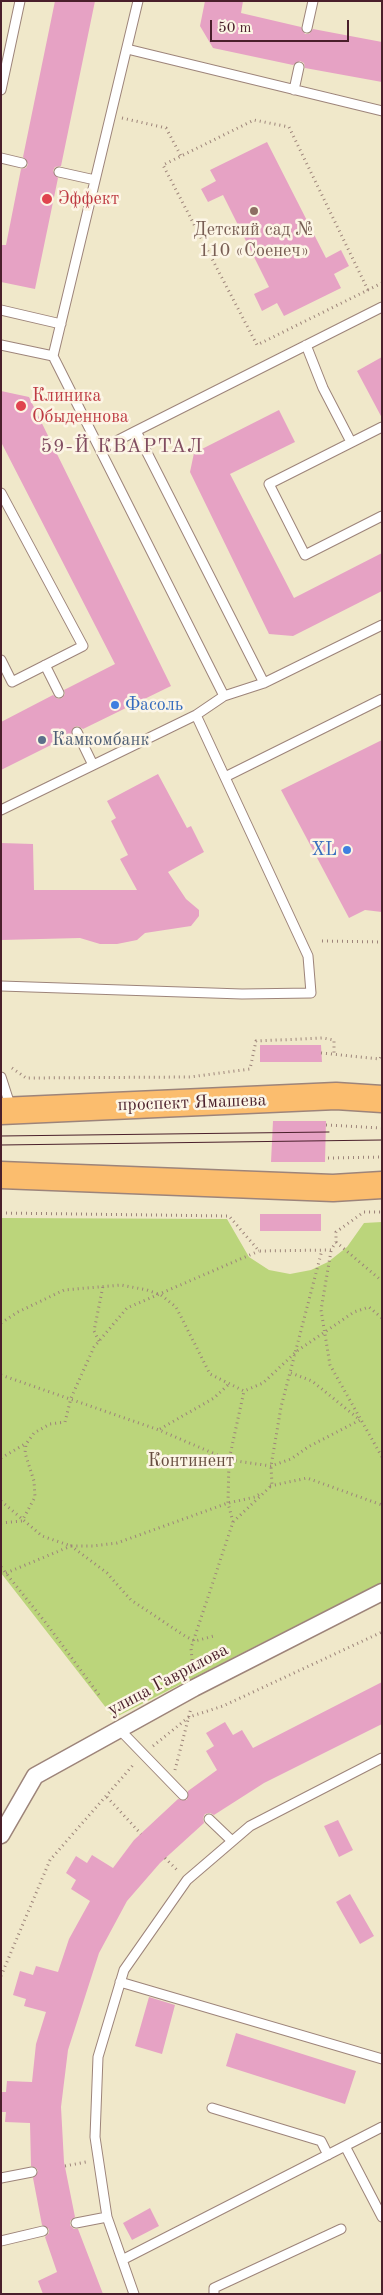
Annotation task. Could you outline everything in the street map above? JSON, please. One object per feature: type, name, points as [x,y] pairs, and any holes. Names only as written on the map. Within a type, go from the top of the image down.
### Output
[{"type":"main road","name":"проспект Ямашева","points":[[7,1111],[336,1096],[382,1099]]},
{"type":"main road","points":[[1,1175],[333,1188],[382,1185]]},
{"type":"street","name":"улица Гаврилова","points":[[1,1835],[35,1776],[194,1688],[382,1592]]},
{"type":"lane","points":[[1,90],[20,1]]},
{"type":"lane","points":[[138,1],[54,356],[224,696]]},
{"type":"lane","points":[[307,28],[313,1]]},
{"type":"lane","points":[[127,49],[382,111]]},
{"type":"lane","points":[[294,90],[299,67]]},
{"type":"lane","points":[[1,158],[22,163]]},
{"type":"lane","points":[[59,172],[95,180]]},
{"type":"lane","points":[[101,449],[382,307]]},
{"type":"lane","points":[[1,310],[61,324]]},
{"type":"lane","points":[[1,345],[54,356]]},
{"type":"lane","points":[[306,345],[323,388],[351,442]]},
{"type":"lane","points":[[382,427],[269,484],[305,555],[382,516]]},
{"type":"lane","points":[[136,431],[264,683]]},
{"type":"lane","points":[[1,493],[83,646],[12,682],[1,660]]},
{"type":"lane","points":[[1,810],[196,715],[224,696],[264,683],[382,625]]},
{"type":"lane","points":[[45,665],[58,693]]},
{"type":"lane","points":[[225,777],[382,699]]},
{"type":"lane","points":[[1,986],[242,994],[311,993],[308,956],[196,715]]},
{"type":"lane","points":[[77,732],[93,765]]},
{"type":"lane","points":[[1,1077],[7,1111]]},
{"type":"lane","points":[[119,1729],[141,1755],[183,1795]]},
{"type":"lane","points":[[134,2294],[107,2217],[95,2137],[98,2057],[124,1970],[187,1880],[250,1826],[382,1758]]},
{"type":"lane","points":[[209,1819],[232,1842]]},
{"type":"lane","points":[[120,1982],[382,2059]]},
{"type":"lane","points":[[212,2108],[321,2141],[328,2155]]},
{"type":"lane","points":[[122,2260],[382,2127]]},
{"type":"lane","points":[[345,2146],[382,2217]]},
{"type":"lane","points":[[1,2178],[32,2172]]},
{"type":"lane","points":[[76,2223],[107,2217]]},
{"type":"lane","points":[[214,2294],[214,2288],[341,2229]]},
{"type":"lane","points":[[1,2241],[43,2231]]},
{"type":"path","points":[[111,115],[166,128],[180,156]]},
{"type":"path","points":[[368,290],[289,127],[254,120],[163,165],[257,345],[368,290],[382,283]]},
{"type":"path","points":[[322,941],[382,942]]},
{"type":"path","points":[[8,1065],[26,1078],[190,1077],[250,1069],[256,1040],[323,1038],[334,1040],[334,1055]]},
{"type":"path","points":[[321,1054],[380,1059],[382,1054]]},
{"type":"path","points":[[326,1125],[382,1128]]},
{"type":"path","points":[[328,1158],[382,1157]]},
{"type":"path","points":[[382,1212],[364,1212],[336,1232],[336,1242],[331,1250],[321,1310],[330,1365],[382,1457]]},
{"type":"path","points":[[1,1213],[229,1216],[259,1251]]},
{"type":"path","points":[[336,1242],[382,1281]]},
{"type":"path","points":[[171,1785],[189,1717],[194,1688],[191,1648],[195,1641],[233,1522],[272,1485],[271,1466],[281,1407],[322,1250]]},
{"type":"path","points":[[22,1521],[35,1497],[35,1488],[24,1454],[26,1444],[34,1433],[50,1424],[65,1422],[71,1398],[94,1347],[128,1308],[259,1251],[331,1250]]},
{"type":"path","points":[[99,1341],[94,1331],[103,1286]]},
{"type":"path","points":[[1,1323],[18,1312],[64,1290],[121,1286],[161,1294],[176,1306],[210,1374],[244,1391],[263,1383],[297,1351],[325,1330],[354,1312],[369,1307],[382,1318]]},
{"type":"path","points":[[291,1373],[312,1381],[360,1420]]},
{"type":"path","points":[[1,1375],[160,1430],[229,1460],[271,1466],[291,1459],[308,1447],[360,1420]]},
{"type":"path","points":[[160,1430],[214,1398],[229,1384]]},
{"type":"path","points":[[233,1522],[228,1503],[229,1460],[244,1391]]},
{"type":"path","points":[[1,1458],[26,1444]]},
{"type":"path","points":[[6,1573],[71,1546],[117,1543],[228,1503],[255,1498],[272,1485],[307,1478],[382,1505]]},
{"type":"path","points":[[1,1501],[22,1521],[42,1536],[71,1546],[107,1574],[131,1600],[195,1641],[214,1636]]},
{"type":"path","points":[[1,1523],[22,1521]]},
{"type":"path","points":[[1,1567],[46,1622],[99,1695]]},
{"type":"path","points":[[1,1976],[50,1860],[141,1755],[189,1717],[223,1706],[382,1632]]},
{"type":"path","points":[[106,1797],[141,1834]]},
{"type":"path","points":[[65,2166],[99,2160]]},
{"type":"green space","name":"Континент","points":[[1,1218],[227,1219],[249,1257],[269,1270],[290,1274],[311,1270],[328,1262],[347,1247],[364,1223],[382,1222],[382,1582],[114,1718],[1,1573]]},
{"type":"building","points":[[55,1],[95,1],[61,166],[55,167],[53,171],[58,178],[35,289],[1,282],[1,245],[6,245],[21,169],[26,168],[28,164],[23,157]]},
{"type":"building","points":[[205,1],[243,1],[241,13],[301,27],[305,34],[309,34],[313,29],[382,42],[382,82],[305,68],[304,63],[300,61],[293,65],[213,48],[200,26]]},
{"type":"building","points":[[267,142],[326,258],[341,250],[349,266],[334,274],[341,288],[284,316],[277,303],[262,311],[254,294],[269,287],[223,195],[208,202],[201,189],[216,181],[210,170]]},
{"type":"building","points":[[382,357],[382,418],[357,371]]},
{"type":"building","points":[[1,391],[29,397],[171,686],[83,729],[78,726],[74,727],[71,735],[1,770],[1,722],[53,695],[58,699],[62,698],[65,694],[64,690],[115,664],[1,442]]},
{"type":"building","points":[[279,410],[295,442],[230,474],[294,598],[382,553],[382,591],[293,636],[269,634],[190,472],[194,453]]},
{"type":"building","name":"XL","points":[[382,740],[382,912],[365,910],[349,918],[281,790]]},
{"type":"building","points":[[158,774],[187,828],[191,826],[204,852],[168,872],[186,899],[199,910],[199,916],[191,926],[145,933],[137,940],[117,944],[100,944],[80,938],[1,940],[1,843],[33,844],[34,890],[137,890],[120,859],[128,855],[111,821],[116,818],[107,801]]},
{"type":"building","points":[[260,1045],[321,1045],[322,1062],[260,1062]]},
{"type":"building","points":[[273,1121],[326,1121],[325,1162],[271,1162]]},
{"type":"building","points":[[260,1214],[321,1214],[321,1231],[260,1231]]},
{"type":"building","points":[[382,1682],[382,1724],[264,1783],[214,1815],[210,1813],[205,1814],[203,1818],[204,1823],[160,1863],[127,1901],[99,1953],[68,2050],[61,2107],[64,2162],[75,2217],[70,2221],[70,2225],[74,2229],[78,2229],[103,2294],[43,2294],[38,2281],[57,2272],[45,2237],[49,2233],[49,2229],[42,2225],[33,2178],[38,2171],[31,2166],[30,2123],[5,2122],[6,2112],[1,2112],[1,2092],[6,2092],[7,2081],[32,2082],[36,2044],[46,2012],[24,2006],[26,1999],[13,1995],[20,1971],[33,1975],[36,1966],[58,1972],[69,1939],[90,1901],[71,1889],[76,1880],[66,1873],[76,1856],[87,1863],[92,1855],[113,1868],[134,1840],[178,1799],[187,1800],[188,1791],[217,1770],[206,1751],[214,1746],[206,1733],[225,1722],[233,1735],[242,1730],[253,1748]]},
{"type":"building","points":[[338,1820],[353,1850],[339,1857],[324,1826]]},
{"type":"building","points":[[350,1894],[374,1936],[360,1944],[336,1902]]},
{"type":"building","points":[[149,1997],[175,2005],[162,2054],[135,2046]]},
{"type":"building","points":[[236,2033],[356,2071],[345,2104],[226,2066]]},
{"type":"building","points":[[150,2208],[159,2226],[132,2240],[123,2223]]},
{"type":"tram line","points":[[1,1136],[329,1132]]},
{"type":"tram line","points":[[1,1145],[382,1140]]},
{"type":"place","name":"Эффект","points":[[47,199]]},
{"type":"place","name":"Детский сад № 110 «Соенеч»","points":[[254,211]]},
{"type":"place","name":"Клиника Обыденнова","points":[[21,406]]},
{"type":"place","name":"Фасоль","points":[[115,705]]},
{"type":"place","name":"Камкомбанк","points":[[42,740]]},
{"type":"place","name":"XL","points":[[347,850]]},
{"type":"district","name":"59-Й КВАРТАЛ","points":[[122,447]]}]
